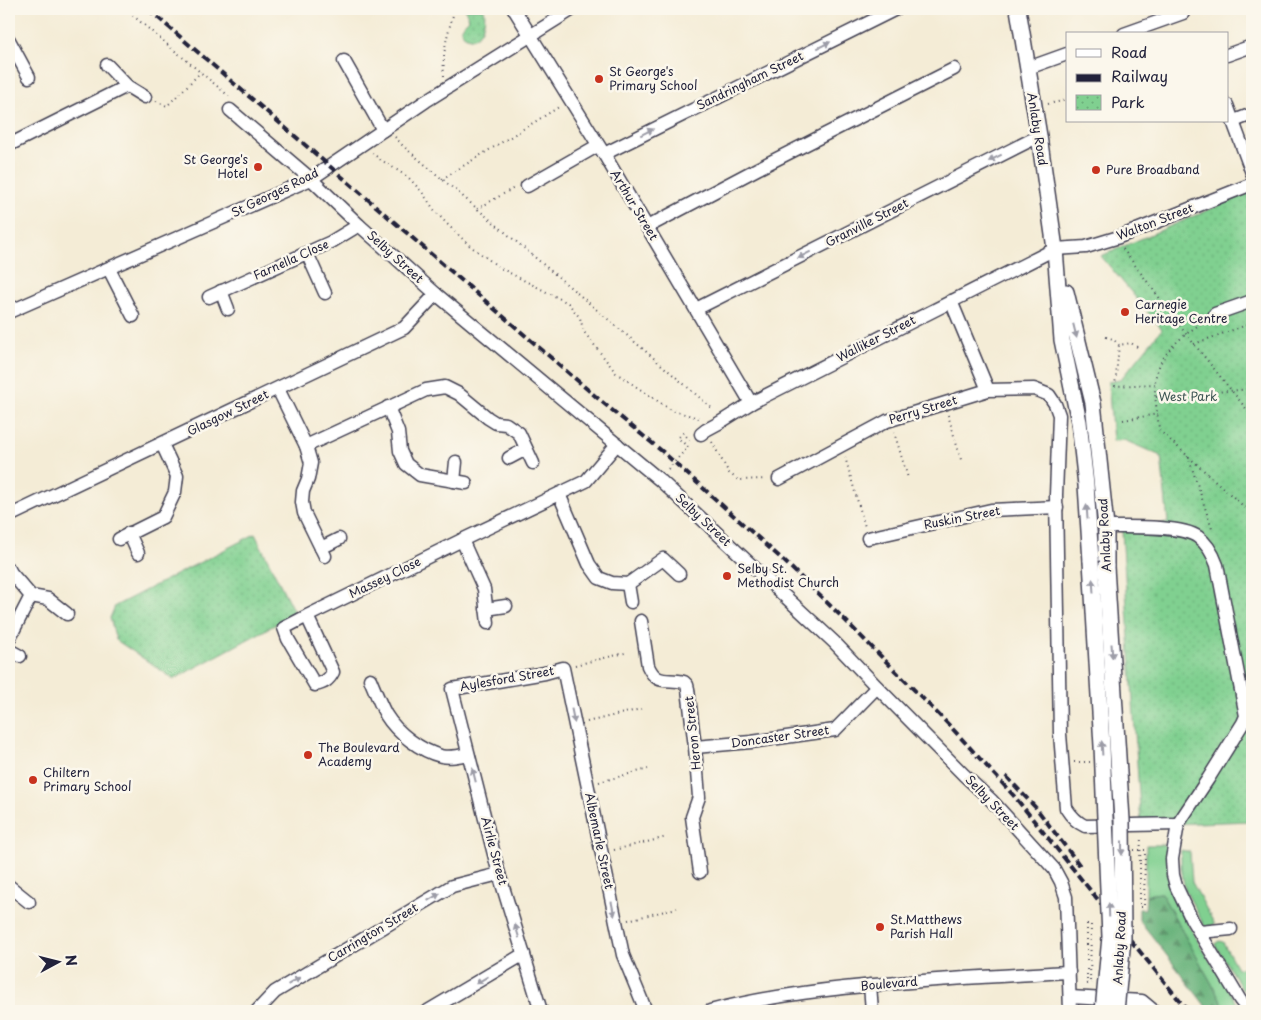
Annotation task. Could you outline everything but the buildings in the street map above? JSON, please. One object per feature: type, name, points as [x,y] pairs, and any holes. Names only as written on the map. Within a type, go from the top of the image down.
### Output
[{"type":"main road","name":"Anlaby Road","points":[[1018,9],[1055,249],[1062,340],[1079,422],[1086,485],[1102,746],[1110,937],[1103,1011]]},
{"type":"main road","name":"Anlaby Road","points":[[1055,249],[1094,403],[1106,527],[1106,567],[1122,820],[1123,939],[1116,1011]]},
{"type":"street","name":"Arthur Street","points":[[514,9],[647,227],[751,403]]},
{"type":"street","name":"St Georges Road","points":[[9,312],[311,179],[443,90],[573,9]]},
{"type":"street","name":"Sandringham Street","points":[[527,186],[896,9]]},
{"type":"street","points":[[1130,32],[1183,13]]},
{"type":"street","points":[[9,40],[28,78]]},
{"type":"street","points":[[1228,55],[1252,46]]},
{"type":"street","points":[[1028,68],[1066,54]]},
{"type":"street","points":[[344,61],[385,129]]},
{"type":"street","points":[[107,64],[127,86],[145,97]]},
{"type":"street","points":[[647,227],[954,69]]},
{"type":"street","points":[[9,146],[127,86]]},
{"type":"street","points":[[1228,106],[1252,173]]},
{"type":"street","name":"Selby Street","points":[[230,110],[311,179],[436,294],[661,481],[820,628],[964,775],[992,801],[1054,869],[1061,882],[1066,897],[1070,997]]},
{"type":"street","points":[[1234,121],[1252,114]]},
{"type":"street","name":"Granville Street","points":[[696,309],[1039,136]]},
{"type":"street","name":"Walton Street","points":[[1055,249],[1086,247],[1119,237],[1252,184]]},
{"type":"street","name":"Farnella Close","points":[[209,297],[331,242],[359,225]]},
{"type":"street","name":"Walliker Street","points":[[704,432],[751,403],[1055,249]]},
{"type":"street","points":[[307,253],[325,292]]},
{"type":"street","points":[[109,269],[133,316]]},
{"type":"street","points":[[221,292],[228,309]]},
{"type":"street","name":"Glasgow Street","points":[[9,516],[404,328],[436,294]]},
{"type":"street","points":[[952,301],[988,390]]},
{"type":"street","points":[[1215,314],[1252,301]]},
{"type":"street","points":[[306,446],[426,390],[446,387],[488,418],[496,423],[506,424],[518,433],[533,463]]},
{"type":"street","points":[[278,389],[306,446],[311,463],[308,479],[303,491],[304,513],[323,552],[339,539]]},
{"type":"street","name":"Perry Street","points":[[778,479],[890,420],[988,390],[1034,389],[1049,395],[1060,415],[1057,508]]},
{"type":"street","points":[[388,407],[398,432],[400,451],[406,464],[420,475],[460,482],[456,462]]},
{"type":"street","points":[[138,553],[124,536],[163,517],[175,492],[177,476],[162,444]]},
{"type":"street","name":"Massey Close","points":[[308,616],[333,672],[330,678],[315,685],[288,640],[284,628],[308,616],[462,540],[586,481],[617,444]]},
{"type":"street","points":[[509,458],[526,449]]},
{"type":"street","points":[[559,494],[589,564],[599,578],[612,584],[628,584],[663,559],[679,574]]},
{"type":"street","points":[[1057,508],[1060,734],[1066,808],[1077,822],[1085,826],[1178,824]]},
{"type":"street","name":"Ruskin Street","points":[[868,538],[991,510],[1057,508]]},
{"type":"street","points":[[1106,527],[1186,531],[1199,538],[1210,549],[1217,566],[1246,716],[1178,824],[1172,859],[1173,875],[1176,886],[1192,920],[1240,1000],[1249,1011],[1252,1009]]},
{"type":"street","points":[[462,540],[484,589],[488,623]]},
{"type":"street","points":[[9,568],[11,573],[31,596],[48,599],[67,614]]},
{"type":"street","points":[[628,584],[631,602]]},
{"type":"street","points":[[9,639],[31,596]]},
{"type":"street","points":[[486,609],[506,606]]},
{"type":"street","name":"Heron Street","points":[[641,621],[648,666],[651,673],[661,681],[680,681],[687,685],[699,797],[692,817],[700,872]]},
{"type":"street","name":"Aylesford Street","points":[[452,689],[545,673],[563,668]]},
{"type":"street","name":"Albemarle Street","points":[[563,668],[623,956],[646,1011]]},
{"type":"street","points":[[370,679],[387,716],[406,738],[430,752],[442,756],[454,757],[468,754]]},
{"type":"street","name":"Doncaster Street","points":[[695,747],[751,742],[836,730],[877,687]]},
{"type":"street","name":"Airlie Street","points":[[452,689],[499,874],[542,1011]]},
{"type":"street","name":"Carrington Street","points":[[257,1011],[275,992],[452,886],[499,874]]},
{"type":"street","points":[[9,886],[29,902]]},
{"type":"street","points":[[1200,932],[1231,929]]},
{"type":"street","points":[[428,1011],[524,954]]},
{"type":"street","name":"Boulevard","points":[[710,1011],[744,1007],[810,992],[870,985],[1069,972]]},
{"type":"street","points":[[870,985],[872,1011]]},
{"type":"street","points":[[1070,1011],[1070,997],[1142,1001],[1154,1011]]},
{"type":"path","points":[[125,9],[234,100],[230,110]]},
{"type":"path","points":[[443,90],[439,81],[444,76],[444,50],[447,32],[455,9]]},
{"type":"path","points":[[145,97],[167,106],[201,72]]},
{"type":"path","points":[[442,179],[570,100]]},
{"type":"path","points":[[1034,108],[1066,100]]},
{"type":"path","points":[[385,129],[636,343],[722,421]]},
{"type":"path","points":[[363,144],[381,160],[408,177],[422,192],[435,211],[469,245],[500,268],[568,303],[580,318],[584,332],[616,374],[671,410],[722,421]]},
{"type":"path","points":[[477,209],[522,184],[527,186]]},
{"type":"path","points":[[1119,237],[1124,251],[1186,334],[1252,416]]},
{"type":"path","points":[[1215,314],[1186,334],[1166,354],[1157,370],[1155,384],[1159,430],[1252,514]]},
{"type":"path","points":[[1194,344],[1252,323]]},
{"type":"path","points":[[1106,337],[1113,339],[1119,345]]},
{"type":"path","points":[[1119,345],[1131,343],[1137,347]]},
{"type":"path","points":[[1119,345],[1115,386],[1155,384]]},
{"type":"path","points":[[1156,397],[1252,389]]},
{"type":"path","points":[[944,404],[962,463]]},
{"type":"path","points":[[1124,420],[1158,414]]},
{"type":"path","points":[[890,420],[908,478]]},
{"type":"path","points":[[668,469],[688,448],[678,438],[683,433],[692,442],[704,432],[729,473],[738,480],[756,478],[778,479]]},
{"type":"path","points":[[841,445],[868,538]]},
{"type":"path","points":[[1187,455],[1214,534],[1210,549]]},
{"type":"path","points":[[563,668],[625,653]]},
{"type":"path","points":[[575,725],[641,709]]},
{"type":"path","points":[[1062,762],[1096,762]]},
{"type":"path","points":[[588,785],[648,769]]},
{"type":"path","points":[[1122,850],[1145,850],[1144,907],[1140,907],[1140,861],[1140,825]]},
{"type":"path","points":[[602,853],[667,837]]},
{"type":"path","points":[[616,923],[677,908]]},
{"type":"path","points":[[1090,978],[1091,924],[1087,924],[1087,984],[1106,983]]},
{"type":"green space","points":[[465,9],[484,9],[484,24],[476,37],[467,37],[462,33],[461,27],[469,19]]},
{"type":"green space","name":"West Park","points":[[1252,191],[1252,821],[1141,825],[1122,530],[1168,523],[1161,456],[1124,440],[1113,441],[1108,382],[1120,380],[1162,329],[1101,256]]},
{"type":"green space","points":[[255,534],[295,614],[174,679],[116,640],[110,618],[115,606]]},
{"type":"green space","points":[[1160,844],[1170,847],[1170,887],[1179,907],[1202,948],[1242,1011],[1227,1011],[1161,893],[1146,895],[1146,845]]},
{"type":"green space","points":[[1181,850],[1190,852],[1192,882],[1215,925],[1205,927],[1185,890],[1181,867]]},
{"type":"green space","points":[[1161,893],[1227,1011],[1210,1011],[1207,1008],[1139,920],[1139,909],[1145,909],[1146,895]]},
{"type":"green space","points":[[1219,941],[1223,942],[1237,968],[1252,969],[1252,996],[1242,989],[1215,945]]},
{"type":"railway","points":[[148,9],[601,401],[663,452],[784,561],[950,726],[1014,796],[1188,1011]]},
{"type":"railway","points":[[1006,776],[1036,808],[1081,867]]},
{"type":"place","name":"St George's Primary School","points":[[599,79]]},
{"type":"place","name":"St George's Hotel","points":[[258,167]]},
{"type":"place","name":"Pure Broadband","points":[[1096,170]]},
{"type":"place","name":"Carnegie Heritage Centre","points":[[1125,312]]},
{"type":"place","name":"Selby St. Methodist Church","points":[[727,576]]},
{"type":"place","name":"The Boulevard Academy","points":[[308,755]]},
{"type":"place","name":"Chiltern Primary School","points":[[33,780]]},
{"type":"place","name":"St.Matthews Parish Hall","points":[[880,927]]}]
